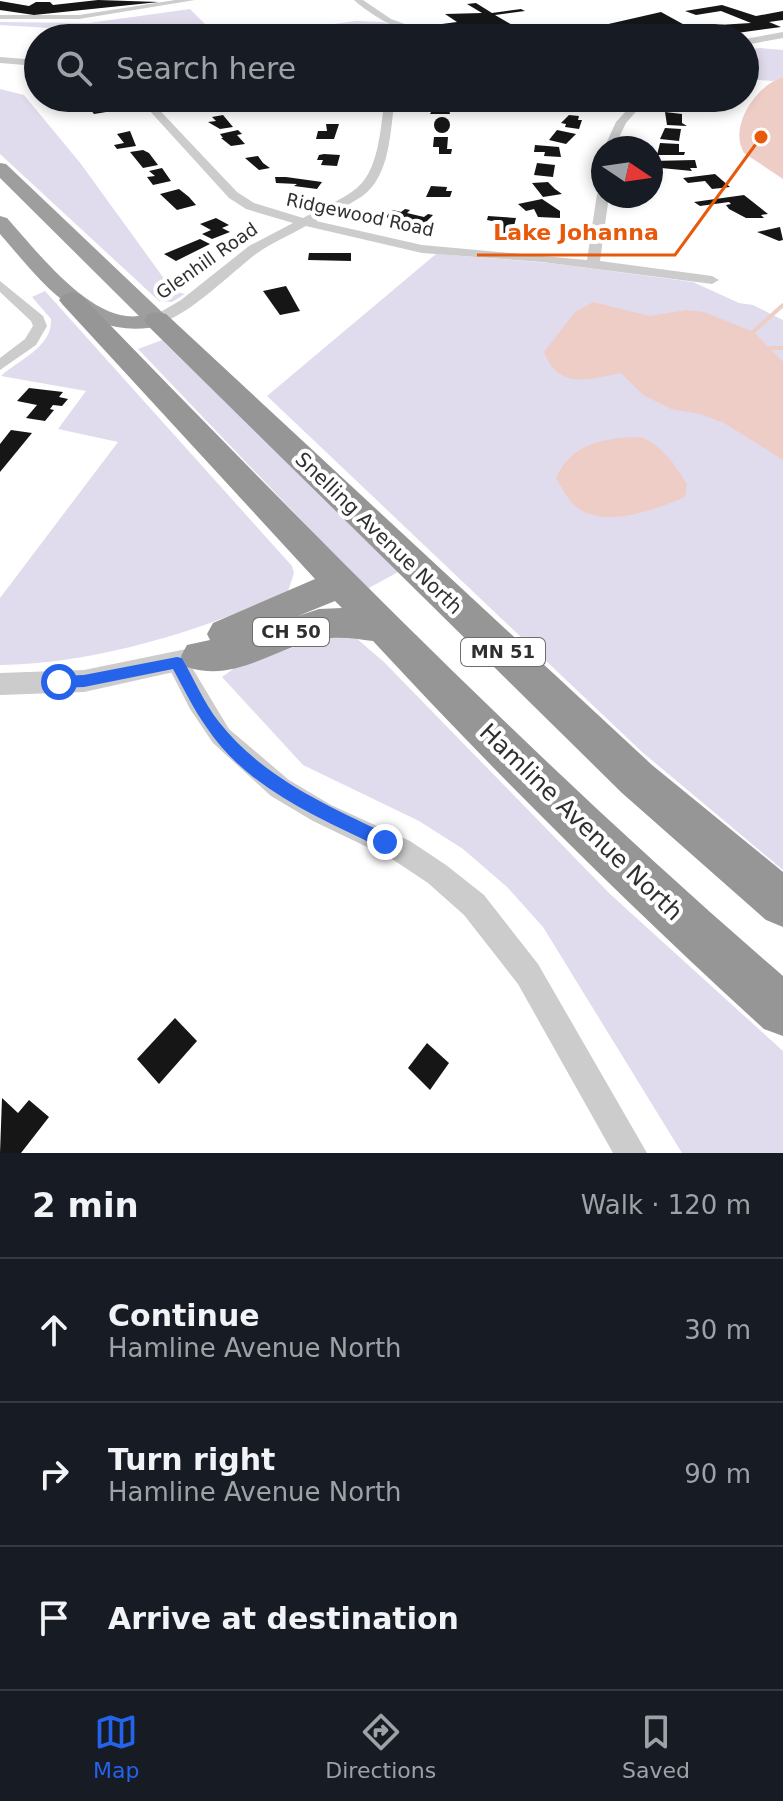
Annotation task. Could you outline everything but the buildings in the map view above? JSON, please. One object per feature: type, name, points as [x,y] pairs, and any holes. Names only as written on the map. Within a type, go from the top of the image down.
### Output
[{"type":"highway","name":"Snelling Avenue North","points":[[0,168],[637,779],[778,897]]},
{"type":"highway","name":"MN 51","points":[[0,222],[384,628]]},
{"type":"highway","points":[[72,300],[109,320],[129,325],[157,320]]},
{"type":"highway","name":"CH 50","points":[[189,659],[227,633],[342,584]]},
{"type":"highway","name":"CH 50","points":[[189,659],[233,655],[319,624],[345,623],[384,628]]},
{"type":"highway","name":"Hamline Avenue North","points":[[384,628],[602,846],[783,1010]]},
{"type":"street","points":[[0,17],[79,17],[191,0]]},
{"type":"street","points":[[358,0],[397,24]]},
{"type":"street","points":[[759,39],[783,35]]},
{"type":"street","points":[[0,60],[24,62]]},
{"type":"street","name":"Ridgewood Road","points":[[156,112],[233,195],[250,206],[302,223],[422,249],[475,251],[712,280]]},
{"type":"street","name":"Glenhill Road","points":[[157,320],[186,303],[254,249],[359,193],[368,185],[379,166],[388,112]]},
{"type":"street","points":[[615,136],[630,112]]},
{"type":"street","points":[[593,264],[601,208]]},
{"type":"street","points":[[0,285],[38,319],[38,334],[0,365]]},
{"type":"street","points":[[189,659],[198,702],[221,736],[280,788],[322,813],[401,850],[437,874],[474,905],[528,974],[631,1153]]},
{"type":"street","name":"CH 50","points":[[0,684],[84,681],[189,659]]},
{"type":"shaded area","points":[[190,9],[205,24],[0,25],[0,22],[89,23]]},
{"type":"shaded area","points":[[356,21],[389,24],[334,24]]},
{"type":"shaded area","points":[[759,48],[783,50],[783,77],[773,81],[759,80]]},
{"type":"shaded area","points":[[783,77],[783,179],[744,153],[740,143],[745,112],[759,112],[759,94]]},
{"type":"shaded area","points":[[0,89],[24,95],[24,112],[38,112],[81,164],[173,291],[185,294],[172,302],[159,301],[0,154]]},
{"type":"shaded area","points":[[436,254],[550,263],[693,282],[783,320],[783,870],[642,752],[267,396]]},
{"type":"shaded area","points":[[45,291],[292,566],[294,573],[288,591],[220,619],[147,643],[73,659],[0,665],[0,598],[118,442],[58,429],[86,391],[1,376],[33,352],[46,337],[51,319],[32,297]]},
{"type":"shaded area","points":[[593,302],[650,316],[686,310],[704,312],[754,332],[783,362],[783,460],[724,423],[700,414],[671,409],[643,395],[621,373],[576,379],[558,373],[544,352],[575,312]]},
{"type":"shaded area","points":[[162,340],[400,571],[367,589],[138,349]]},
{"type":"shaded area","points":[[641,437],[656,446],[673,463],[687,484],[685,497],[661,507],[618,517],[591,514],[572,503],[556,478],[571,457],[591,444]]},
{"type":"shaded area","points":[[329,635],[356,638],[384,662],[610,894],[783,1051],[783,1153],[682,1153],[543,927],[507,887],[463,849],[419,821],[303,765],[222,677],[236,667]]},
{"type":"waterway","points":[[753,332],[783,305]]},
{"type":"waterway","points":[[770,348],[783,348]]},
{"type":"place","name":"Lake Johanna","points":[[761,137]]},
{"type":"route","points":[[59,682],[84,681],[177,662],[213,726],[247,761],[293,797],[385,842]]}]
